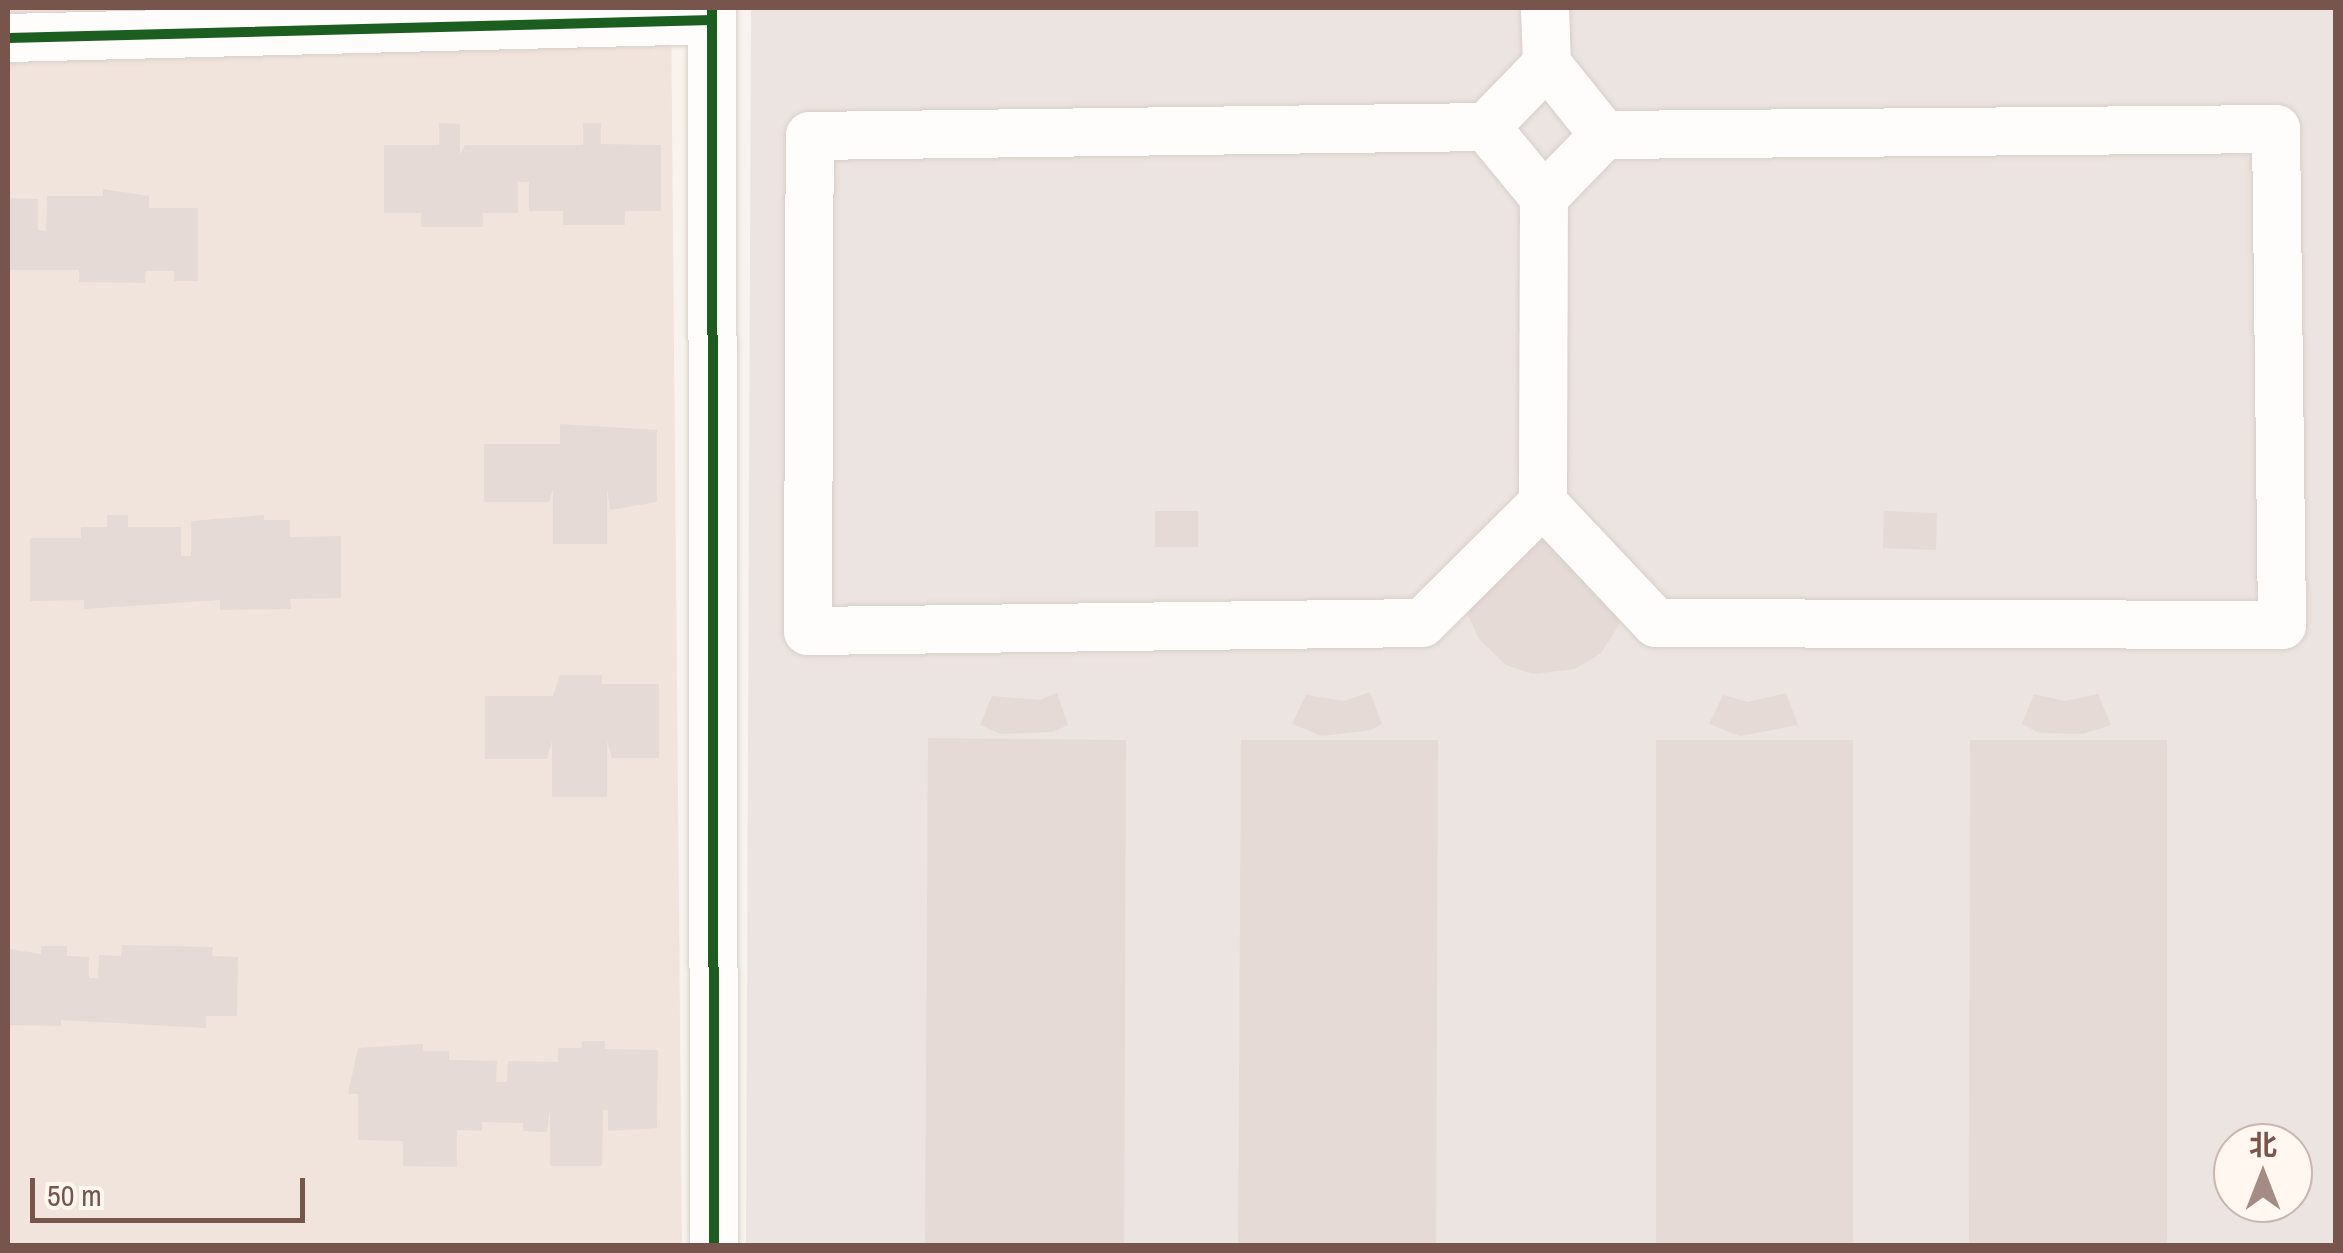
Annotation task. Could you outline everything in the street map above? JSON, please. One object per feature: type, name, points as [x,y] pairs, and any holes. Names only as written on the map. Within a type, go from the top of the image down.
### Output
[{"type":"street","points":[[1546,8],[1547,64],[1604,135]]},
{"type":"street","points":[[8,38],[712,14],[714,1246]]},
{"type":"street","points":[[1543,504],[1422,623],[808,631],[810,136],[1486,127],[1547,64]]},
{"type":"street","points":[[1486,127],[1544,197],[1543,504],[1656,623],[2282,625],[2276,129],[1604,135],[1544,197]]},
{"type":"shaded area","points":[[8,8],[671,8],[682,1245],[8,1245]]},
{"type":"shaded area","points":[[751,8],[2335,8],[2335,1245],[746,1245]]},
{"type":"building","points":[[439,123],[460,124],[460,155],[465,145],[583,145],[583,123],[601,123],[601,144],[661,145],[661,211],[625,211],[625,225],[563,225],[563,211],[529,211],[529,182],[518,182],[518,213],[483,213],[483,227],[421,227],[421,213],[384,213],[384,145],[439,145]]},
{"type":"building","points":[[103,189],[149,196],[149,208],[198,208],[198,281],[174,281],[174,271],[146,271],[145,283],[79,282],[79,270],[8,270],[8,198],[38,199],[38,230],[46,231],[47,196],[103,196]]},
{"type":"building","points":[[560,424],[657,430],[657,502],[610,510],[607,489],[607,544],[553,544],[553,489],[549,502],[484,502],[484,444],[560,444]]},
{"type":"building","points":[[1155,511],[1198,511],[1198,547],[1155,547]]},
{"type":"building","points":[[1884,511],[1937,513],[1936,550],[1883,548]]},
{"type":"building","points":[[107,515],[128,515],[128,527],[181,527],[181,556],[191,556],[191,521],[264,515],[264,520],[290,520],[290,537],[341,536],[341,598],[290,599],[291,609],[220,610],[220,600],[84,609],[84,600],[30,601],[30,538],[81,538],[81,527],[107,527]]},
{"type":"building","points":[[1528,517],[1624,600],[1619,625],[1601,653],[1575,669],[1533,674],[1506,665],[1479,639],[1468,615],[1466,587]]},
{"type":"building","points":[[560,675],[602,675],[602,684],[659,684],[659,758],[612,758],[607,741],[607,797],[552,797],[552,741],[547,759],[485,759],[485,696],[553,696]]},
{"type":"building","points":[[1370,692],[1382,724],[1371,730],[1322,736],[1292,724],[1306,695],[1344,701]]},
{"type":"building","points":[[1057,693],[1068,725],[1052,732],[1001,734],[980,725],[992,696],[1040,700]]},
{"type":"building","points":[[1786,693],[1798,725],[1740,736],[1709,724],[1723,695],[1748,702]]},
{"type":"building","points":[[2034,694],[2065,701],[2098,694],[2111,725],[2083,734],[2039,733],[2022,724]]},
{"type":"building","points":[[928,738],[1126,740],[1124,1246],[925,1246]]},
{"type":"building","points":[[1241,740],[1438,740],[1436,1246],[1238,1246]]},
{"type":"building","points":[[1656,740],[1853,740],[1853,1246],[1656,1246]]},
{"type":"building","points":[[1970,740],[2167,740],[2167,1246],[1969,1246]]},
{"type":"building","points":[[122,945],[213,947],[212,956],[238,957],[237,1016],[206,1016],[206,1028],[61,1020],[61,1026],[8,1025],[10,949],[41,954],[41,946],[67,946],[67,956],[89,957],[89,978],[98,978],[99,955],[121,956]]},
{"type":"building","points":[[582,1041],[605,1041],[605,1049],[658,1050],[657,1128],[608,1131],[608,1110],[603,1110],[602,1166],[550,1166],[550,1108],[547,1132],[523,1131],[523,1123],[482,1122],[482,1131],[457,1130],[457,1167],[403,1166],[403,1141],[358,1140],[358,1094],[348,1094],[358,1048],[423,1044],[423,1051],[449,1051],[449,1060],[497,1061],[496,1082],[507,1082],[508,1061],[558,1062],[558,1048],[582,1048]]},
{"type":"cycle path","points":[[712,8],[714,1246]]},
{"type":"cycle path","points":[[8,38],[712,20]]}]
